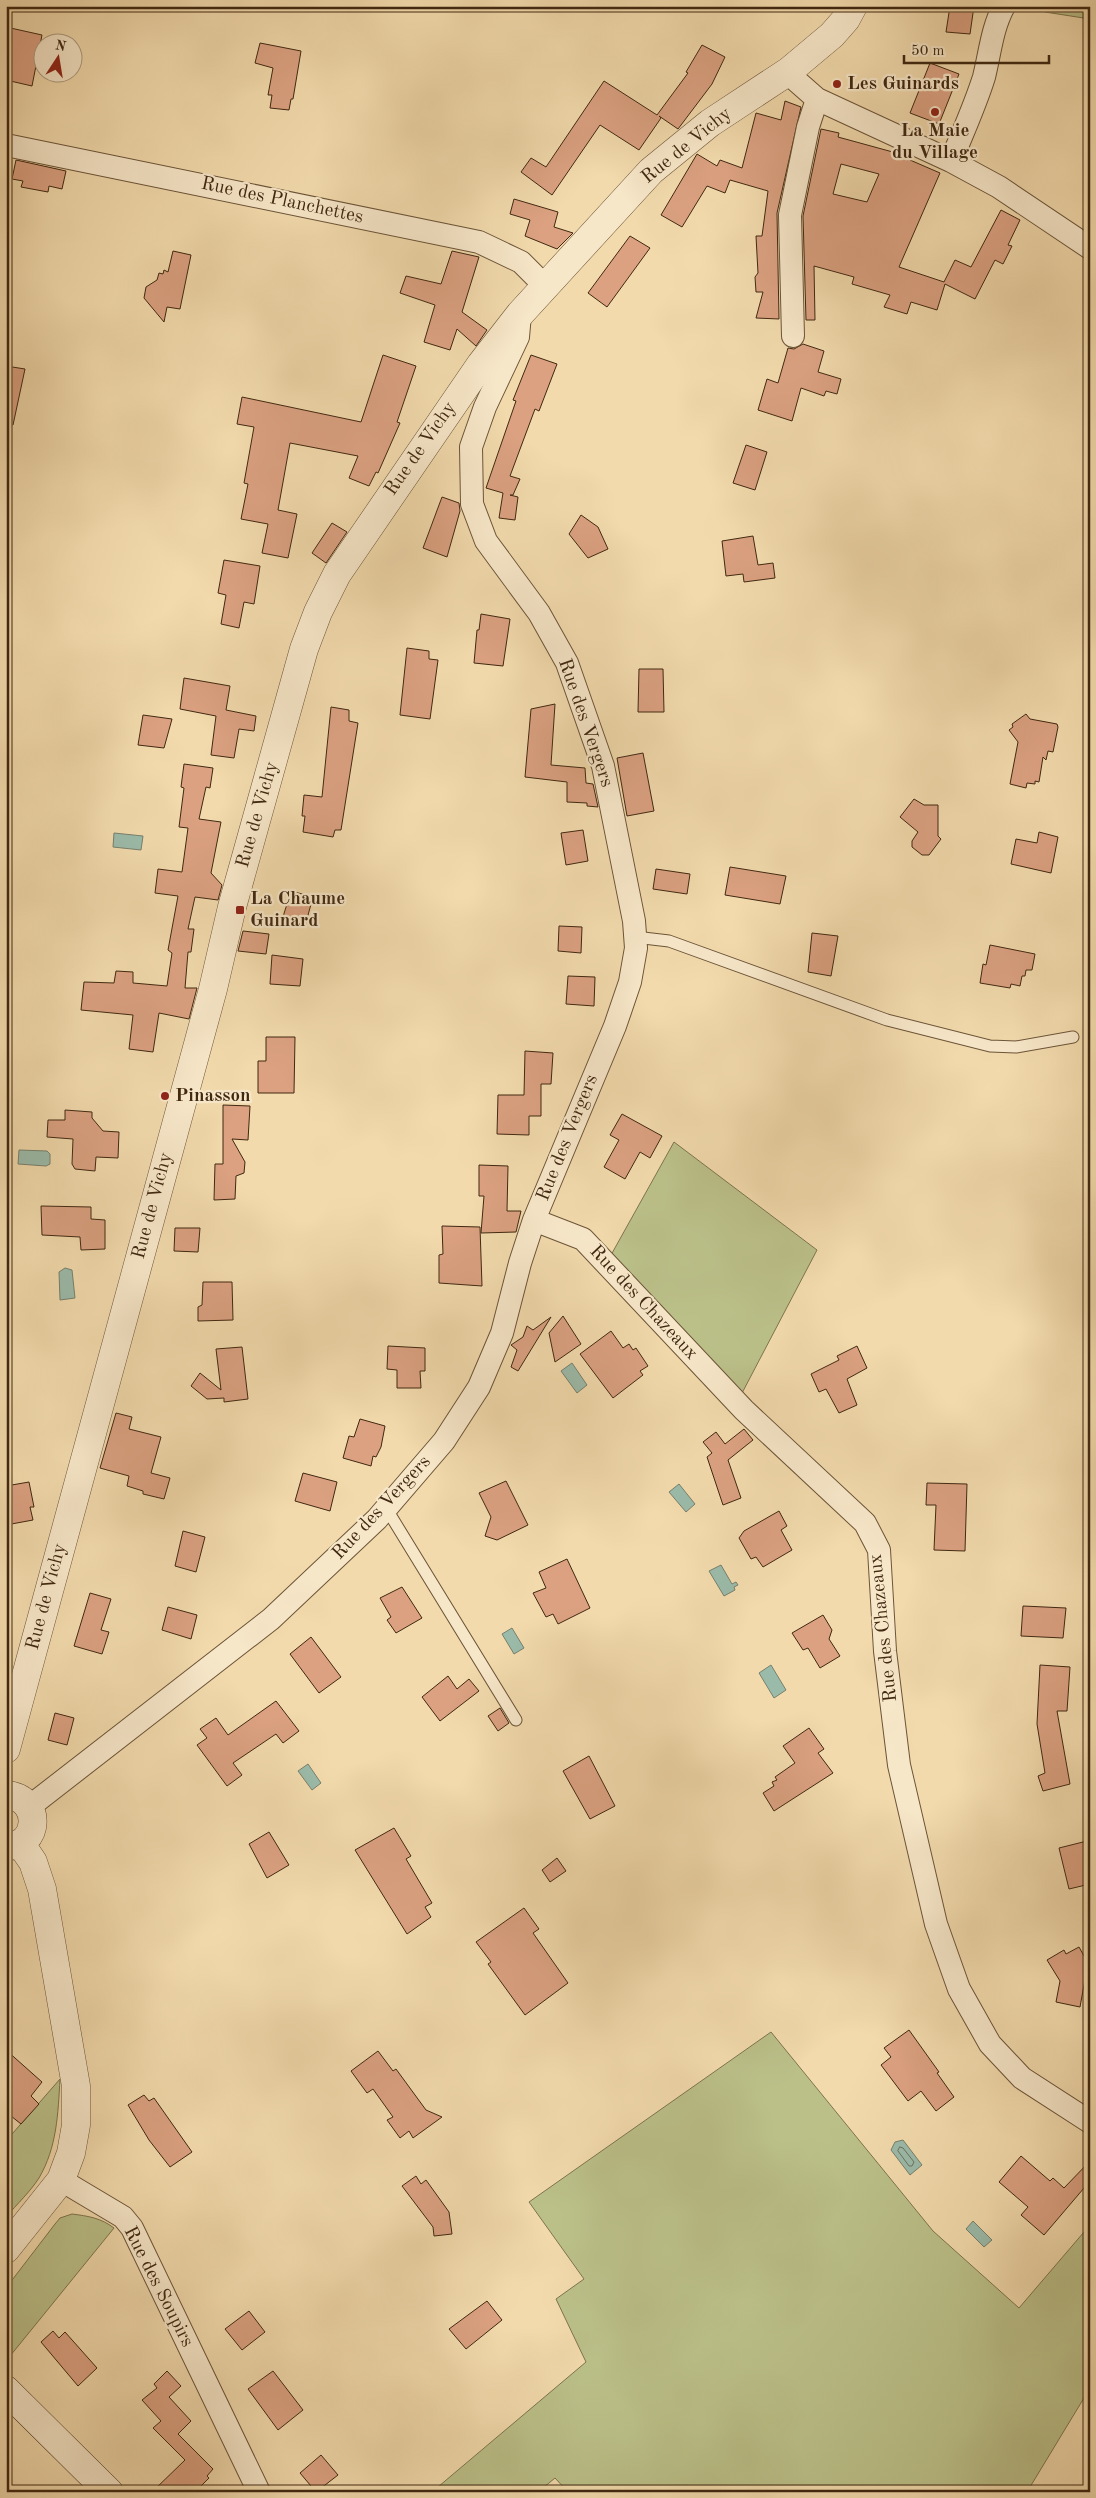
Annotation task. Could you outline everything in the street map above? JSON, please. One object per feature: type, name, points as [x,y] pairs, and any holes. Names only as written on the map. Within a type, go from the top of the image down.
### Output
[{"type":"street","name":"Rue de Vichy","points":[[8,1734],[213,989],[232,907],[304,649],[318,612],[341,567],[480,364],[520,314],[651,171],[710,124],[789,71],[832,35],[846,19],[853,6]]},
{"type":"street","points":[[951,162],[987,81],[996,21],[1004,6]]},
{"type":"street","points":[[789,71],[792,78],[817,99],[951,162],[999,187],[1090,248]]},
{"type":"street","points":[[793,336],[790,215],[808,127],[817,99]]},
{"type":"street","name":"Rue des Planchettes","points":[[6,145],[479,242],[521,262],[545,286]]},
{"type":"street","name":"Rue des Vergers","points":[[18,1801],[272,1619],[386,1508],[444,1441],[479,1387],[502,1333],[520,1262],[534,1220],[630,982],[635,937],[634,921],[603,766],[567,663],[539,613],[486,541],[472,504],[471,447],[485,407],[518,337],[520,314]]},
{"type":"street","name":"Rue des Chazeaux","points":[[534,1220],[582,1239],[744,1410],[865,1523],[879,1550],[885,1650],[899,1765],[936,1924],[958,1989],[990,2044],[1022,2078],[1090,2122]]},
{"type":"street","points":[[6,2249],[61,2180],[71,2153],[76,2125],[76,2086],[42,1889],[32,1862],[13,1845],[28,1836],[32,1827],[33,1817],[18,1801]]},
{"type":"street","name":"Rue des Soupirs","points":[[61,2180],[123,2217],[132,2228],[258,2492]]},
{"type":"street","points":[[6,2390],[18,2408],[109,2492]]},
{"type":"lane","points":[[635,937],[670,941],[887,1020],[990,1046],[1016,1047],[1073,1037]]},
{"type":"lane","points":[[386,1508],[516,1720]]},
{"type":"green space","points":[[1045,6],[1090,6],[1090,19],[1045,12]]},
{"type":"green space","points":[[674,1142],[817,1250],[741,1395],[611,1255]]},
{"type":"green space","points":[[771,2032],[933,2231],[1019,2308],[1090,2225],[1090,2388],[1027,2492],[568,2492],[555,2478],[538,2492],[432,2492],[586,2362],[556,2299],[584,2279],[529,2202]]},
{"type":"green space","points":[[60,2079],[56,2130],[50,2154],[39,2178],[6,2217],[6,2141]]},
{"type":"green space","points":[[72,2214],[94,2218],[114,2228],[6,2361],[6,2288],[60,2218]]},
{"type":"water","points":[[114,833],[143,836],[141,850],[113,847]]},
{"type":"water","points":[[19,1150],[47,1151],[50,1154],[50,1164],[46,1166],[18,1164]]},
{"type":"water","points":[[65,1268],[72,1270],[75,1298],[60,1300],[59,1272]]},
{"type":"water","points":[[572,1363],[587,1385],[577,1393],[561,1371]]},
{"type":"water","points":[[679,1484],[695,1504],[686,1512],[669,1492]]},
{"type":"water","points":[[721,1565],[732,1584],[736,1582],[738,1585],[734,1587],[735,1590],[724,1596],[709,1571]]},
{"type":"water","points":[[512,1628],[524,1648],[514,1654],[502,1634]]},
{"type":"water","points":[[771,1665],[786,1690],[774,1698],[759,1673]]},
{"type":"water","points":[[308,1764],[321,1783],[312,1790],[298,1771]]},
{"type":"water","points":[[903,2140],[922,2165],[910,2175],[891,2150],[895,2142]]},
{"type":"water","points":[[973,2221],[992,2240],[984,2247],[966,2229]]},
{"type":"building","points":[[950,6],[974,6],[970,34],[946,32]]},
{"type":"building","points":[[6,27],[32,33],[32,86],[6,80]]},
{"type":"building","points":[[260,43],[301,51],[293,99],[291,99],[289,110],[270,108],[272,95],[268,95],[273,68],[255,63]]},
{"type":"building","points":[[702,45],[725,57],[712,84],[678,129],[659,116],[661,118],[639,150],[600,125],[552,195],[521,172],[531,158],[546,167],[604,81],[657,115],[688,73],[686,72]]},
{"type":"building","points":[[930,63],[959,74],[939,124],[910,113]]},
{"type":"building","points":[[785,101],[801,107],[777,213],[779,319],[756,318],[763,292],[756,292],[755,277],[758,273],[756,236],[762,236],[768,191],[730,180],[725,193],[707,186],[682,227],[661,215],[697,154],[717,166],[720,160],[742,168],[756,113],[781,120]]},
{"type":"building","points":[[821,129],[839,133],[838,137],[911,157],[910,160],[940,173],[899,267],[944,282],[955,260],[971,267],[1001,210],[1020,220],[1008,245],[1012,246],[1003,264],[995,260],[975,299],[945,284],[937,310],[911,302],[907,314],[884,307],[890,295],[852,284],[854,277],[814,266],[815,320],[806,320],[803,216]],"holes":[[[841,164],[879,174],[867,202],[833,194]]]},
{"type":"building","points":[[16,160],[66,171],[62,189],[49,186],[48,192],[21,187],[23,181],[12,179]]},
{"type":"building","points":[[514,199],[558,212],[554,227],[573,233],[557,249],[525,236],[530,220],[510,214]]},
{"type":"building","points":[[630,236],[650,248],[607,307],[588,293]]},
{"type":"building","points":[[173,251],[191,255],[180,309],[167,307],[164,322],[144,298],[146,287],[157,280],[159,273],[163,274],[164,270],[168,272]]},
{"type":"building","points":[[452,251],[479,257],[462,312],[487,330],[476,346],[457,329],[450,350],[424,342],[435,305],[400,293],[406,276],[441,284]]},
{"type":"building","points":[[803,344],[824,351],[818,372],[841,379],[837,394],[826,391],[824,396],[801,388],[792,421],[758,410],[767,379],[778,383],[788,348],[794,349]]},
{"type":"building","points":[[383,355],[416,366],[397,422],[400,423],[378,473],[376,472],[369,486],[349,478],[358,456],[290,443],[278,510],[297,514],[288,558],[262,553],[268,524],[241,519],[248,484],[244,483],[254,427],[237,424],[242,397],[361,422]]},
{"type":"building","points":[[531,355],[557,364],[539,411],[535,409],[510,476],[520,479],[513,495],[510,495],[518,497],[515,520],[499,518],[503,493],[486,488],[516,401],[513,400]]},
{"type":"building","points":[[6,366],[25,369],[13,425],[6,424]]},
{"type":"building","points":[[746,445],[767,452],[755,490],[733,483]]},
{"type":"building","points":[[442,497],[459,503],[460,511],[447,557],[423,548]]},
{"type":"building","points":[[581,515],[598,527],[608,549],[588,558],[569,534]]},
{"type":"building","points":[[332,523],[347,532],[326,563],[312,553]]},
{"type":"building","points":[[753,536],[758,565],[773,563],[775,578],[744,582],[743,574],[726,576],[722,541]]},
{"type":"building","points":[[224,560],[260,566],[254,604],[244,602],[239,628],[221,624],[226,595],[218,593]]},
{"type":"building","points":[[481,614],[510,619],[503,666],[474,663],[477,630],[479,630]]},
{"type":"building","points":[[407,648],[429,651],[429,659],[438,660],[430,719],[400,715]]},
{"type":"building","points":[[639,669],[663,669],[664,712],[638,712]]},
{"type":"building","points":[[184,678],[230,686],[226,710],[256,716],[254,731],[239,729],[234,758],[211,755],[216,716],[180,709]]},
{"type":"building","points":[[555,704],[551,765],[585,768],[586,783],[593,784],[598,807],[587,806],[587,803],[567,802],[567,782],[525,777],[531,709]]},
{"type":"building","points":[[331,707],[349,710],[349,721],[358,723],[341,830],[335,830],[333,837],[303,832],[305,816],[302,816],[304,795],[322,797]]},
{"type":"building","points":[[1026,714],[1030,719],[1057,724],[1058,727],[1053,752],[1048,751],[1046,760],[1043,757],[1039,782],[1035,781],[1035,784],[1027,783],[1026,788],[1010,784],[1018,742],[1009,730],[1013,727],[1012,724]]},
{"type":"building","points":[[143,715],[172,719],[164,748],[138,745]]},
{"type":"building","points":[[643,753],[654,811],[627,816],[617,758]]},
{"type":"building","points":[[184,764],[213,768],[210,788],[206,787],[199,819],[221,822],[211,873],[222,885],[218,900],[195,897],[188,929],[194,929],[191,952],[188,952],[185,988],[197,988],[189,1019],[159,1013],[153,1052],[129,1049],[133,1015],[81,1010],[84,982],[114,983],[116,971],[133,972],[133,983],[167,986],[172,953],[168,950],[178,896],[155,893],[158,869],[182,872],[188,828],[179,827],[184,788],[181,787]]},
{"type":"building","points":[[914,799],[924,805],[938,805],[938,836],[941,839],[929,855],[922,855],[912,847],[912,841],[918,832],[900,817]]},
{"type":"building","points":[[583,830],[588,861],[566,865],[561,833]]},
{"type":"building","points":[[1039,832],[1058,837],[1051,873],[1011,864],[1016,839],[1037,843]]},
{"type":"building","points":[[730,867],[786,876],[780,904],[725,895]]},
{"type":"building","points":[[656,869],[690,874],[687,894],[653,889]]},
{"type":"building","points":[[291,891],[313,897],[305,926],[282,920]]},
{"type":"building","points":[[559,926],[582,927],[581,953],[558,951]]},
{"type":"building","points":[[243,931],[269,934],[266,954],[238,951]]},
{"type":"building","points":[[812,933],[838,936],[831,976],[808,972]]},
{"type":"building","points":[[990,945],[1035,954],[1032,970],[1026,970],[1025,976],[1022,976],[1020,986],[1011,984],[1010,988],[980,983],[983,964],[986,965]]},
{"type":"building","points":[[272,955],[303,959],[300,986],[270,984]]},
{"type":"building","points":[[568,976],[595,977],[594,1006],[566,1004]]},
{"type":"building","points":[[266,1037],[295,1037],[294,1093],[258,1093],[258,1061],[266,1061]]},
{"type":"building","points":[[525,1051],[553,1053],[551,1084],[541,1084],[541,1116],[529,1116],[529,1135],[497,1134],[498,1095],[524,1095]]},
{"type":"building","points":[[223,1105],[250,1106],[248,1140],[232,1139],[245,1162],[244,1173],[236,1176],[235,1199],[214,1200],[215,1164],[223,1164]]},
{"type":"building","points":[[65,1110],[92,1112],[92,1118],[103,1131],[119,1132],[118,1158],[96,1157],[95,1171],[75,1169],[72,1164],[73,1139],[47,1137],[48,1120],[65,1120]]},
{"type":"building","points":[[622,1114],[662,1136],[650,1158],[640,1152],[625,1179],[604,1167],[619,1140],[610,1135]]},
{"type":"building","points":[[479,1165],[508,1166],[507,1211],[521,1211],[516,1232],[481,1233],[484,1196],[479,1196]]},
{"type":"building","points":[[41,1206],[91,1207],[91,1219],[105,1220],[105,1249],[81,1250],[80,1237],[42,1235]]},
{"type":"building","points":[[442,1226],[480,1227],[482,1286],[439,1283],[439,1255],[443,1254]]},
{"type":"building","points":[[175,1228],[200,1228],[198,1252],[174,1251]]},
{"type":"building","points":[[203,1282],[232,1282],[233,1320],[198,1321],[198,1307],[202,1305]]},
{"type":"building","points":[[563,1316],[581,1344],[555,1362],[549,1333]]},
{"type":"building","points":[[551,1317],[518,1371],[511,1367],[517,1350],[511,1345],[523,1337],[527,1326],[533,1330]]},
{"type":"building","points":[[611,1331],[623,1348],[629,1344],[633,1350],[636,1348],[648,1366],[640,1371],[643,1375],[613,1398],[580,1354]]},
{"type":"building","points":[[388,1346],[425,1348],[425,1371],[420,1371],[421,1388],[397,1388],[397,1370],[387,1369]]},
{"type":"building","points":[[857,1346],[867,1368],[847,1379],[857,1405],[839,1413],[826,1389],[819,1392],[811,1374],[839,1360],[837,1356]]},
{"type":"building","points":[[242,1347],[248,1399],[224,1402],[224,1398],[207,1399],[191,1386],[200,1373],[221,1390],[216,1349]]},
{"type":"building","points":[[116,1413],[132,1417],[129,1429],[161,1437],[151,1473],[170,1478],[164,1499],[143,1494],[143,1491],[127,1486],[129,1476],[100,1468]]},
{"type":"building","points":[[360,1419],[385,1426],[381,1447],[376,1457],[373,1456],[371,1466],[343,1458],[349,1436],[354,1437]]},
{"type":"building","points":[[744,1429],[753,1440],[728,1460],[741,1498],[723,1505],[707,1457],[712,1453],[703,1442],[716,1432],[725,1444]]},
{"type":"building","points":[[303,1473],[337,1482],[330,1511],[295,1501]]},
{"type":"building","points":[[506,1481],[528,1525],[497,1540],[485,1536],[491,1517],[479,1493]]},
{"type":"building","points":[[29,1482],[34,1507],[30,1507],[33,1520],[6,1525],[6,1486]]},
{"type":"building","points":[[927,1483],[967,1484],[965,1551],[934,1550],[936,1505],[926,1505]]},
{"type":"building","points":[[779,1511],[787,1526],[781,1530],[792,1550],[763,1567],[756,1557],[751,1559],[739,1538],[744,1531]]},
{"type":"building","points":[[183,1531],[205,1537],[196,1572],[175,1566]]},
{"type":"building","points":[[567,1559],[590,1608],[558,1624],[553,1614],[546,1617],[533,1593],[546,1588],[539,1572]]},
{"type":"building","points":[[402,1587],[422,1618],[396,1633],[387,1620],[391,1617],[380,1598]]},
{"type":"building","points":[[90,1593],[111,1599],[101,1630],[109,1632],[102,1654],[74,1646]]},
{"type":"building","points":[[1023,1606],[1066,1608],[1063,1638],[1021,1636]]},
{"type":"building","points":[[168,1607],[197,1615],[191,1639],[162,1630]]},
{"type":"building","points":[[823,1615],[832,1630],[829,1639],[840,1656],[820,1668],[808,1648],[803,1650],[792,1633]]},
{"type":"building","points":[[311,1637],[341,1677],[319,1693],[290,1654]]},
{"type":"building","points":[[1040,1665],[1070,1667],[1067,1711],[1057,1711],[1070,1784],[1043,1791],[1038,1776],[1045,1773],[1037,1724]]},
{"type":"building","points":[[448,1676],[457,1689],[469,1679],[479,1691],[440,1721],[422,1697]]},
{"type":"building","points":[[276,1701],[299,1731],[283,1743],[276,1734],[233,1763],[242,1775],[227,1786],[197,1745],[207,1738],[200,1729],[216,1718],[228,1735]]},
{"type":"building","points":[[500,1708],[509,1723],[498,1731],[488,1716]]},
{"type":"building","points":[[55,1713],[74,1718],[67,1745],[48,1740]]},
{"type":"building","points":[[809,1728],[824,1749],[818,1753],[833,1773],[774,1811],[763,1793],[774,1786],[772,1782],[777,1780],[775,1777],[795,1763],[783,1746]]},
{"type":"building","points":[[589,1756],[615,1806],[590,1819],[563,1771]]},
{"type":"building","points":[[394,1828],[411,1856],[406,1859],[432,1903],[425,1907],[431,1917],[407,1934],[355,1850]]},
{"type":"building","points":[[269,1832],[289,1865],[267,1878],[249,1844]]},
{"type":"building","points":[[1087,1841],[1090,1850],[1090,1884],[1069,1889],[1059,1848]]},
{"type":"building","points":[[557,1858],[566,1871],[550,1882],[542,1870]]},
{"type":"building","points":[[524,1908],[539,1929],[533,1933],[568,1983],[525,2015],[488,1964],[491,1962],[476,1942]]},
{"type":"building","points":[[1079,1947],[1088,1963],[1080,2007],[1056,2002],[1060,1981],[1047,1960],[1064,1950],[1066,1954]]},
{"type":"building","points":[[909,2030],[954,2097],[936,2111],[921,2091],[908,2101],[881,2065],[891,2057],[884,2048]]},
{"type":"building","points":[[6,2050],[42,2082],[31,2096],[39,2104],[21,2124],[6,2112]]},
{"type":"building","points":[[378,2051],[393,2071],[396,2069],[426,2110],[442,2117],[413,2138],[409,2131],[400,2138],[387,2120],[393,2117],[373,2089],[367,2093],[351,2071]]},
{"type":"building","points":[[144,2095],[149,2101],[154,2098],[192,2152],[170,2167],[149,2140],[128,2105]]},
{"type":"building","points":[[1021,2156],[1050,2181],[1053,2178],[1064,2188],[1090,2161],[1090,2181],[1044,2235],[1021,2215],[1028,2207],[999,2182]]},
{"type":"building","points":[[416,2176],[421,2184],[426,2180],[449,2212],[452,2234],[434,2236],[433,2227],[402,2186]]},
{"type":"building","points":[[487,2301],[502,2320],[466,2349],[449,2329]]},
{"type":"building","points":[[249,2311],[265,2332],[242,2350],[225,2329]]},
{"type":"building","points":[[53,2331],[59,2338],[65,2332],[97,2368],[78,2386],[41,2342]]},
{"type":"building","points":[[167,2371],[181,2386],[169,2397],[191,2421],[178,2434],[213,2469],[207,2476],[209,2478],[195,2492],[152,2492],[185,2460],[153,2428],[161,2421],[142,2400],[157,2388],[154,2384]]},
{"type":"building","points":[[273,2371],[303,2410],[278,2430],[248,2389]]},
{"type":"building","points":[[321,2455],[338,2475],[316,2492],[300,2473]]},
{"type":"place","name":"Les Guinards","points":[[837,84]]},
{"type":"place","name":"La Maie du Village","points":[[935,112]]},
{"type":"place","name":"La Chaume Guinard","points":[[240,910]]},
{"type":"place","name":"Pinasson","points":[[165,1096]]}]
